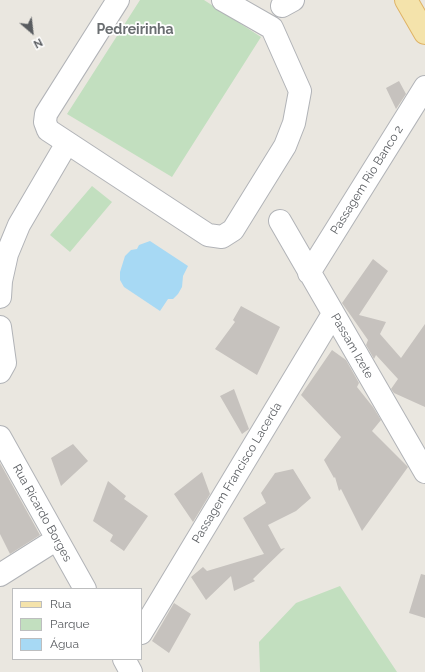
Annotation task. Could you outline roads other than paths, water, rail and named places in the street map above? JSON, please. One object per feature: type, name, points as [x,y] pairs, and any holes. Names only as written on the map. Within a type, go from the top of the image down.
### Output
[{"type":"main road","points":[[406,0],[425,34]]},
{"type":"street","points":[[118,0],[46,114],[45,122],[48,130],[208,235],[222,237],[233,230],[285,146],[294,123],[300,91],[272,28],[223,0]]},
{"type":"street","name":"Passagem Rio Banco 2","points":[[309,273],[425,87]]},
{"type":"street","points":[[0,297],[1,281],[7,254],[19,225],[67,143]]},
{"type":"street","name":"Passam Izete","points":[[280,221],[425,472]]},
{"type":"street","name":"Passagem Francisco Lacerda","points":[[142,631],[333,314]]},
{"type":"street","points":[[0,327],[5,363],[0,372]]},
{"type":"street","name":"Rua Ricardo Borges","points":[[0,437],[84,588]]},
{"type":"street","points":[[0,575],[57,539]]},
{"type":"water","points":[[150,241],[188,266],[183,276],[182,287],[178,294],[173,299],[168,299],[160,311],[124,287],[120,280],[120,272],[125,256],[131,250],[137,249],[139,245]]},
{"type":"district","name":"Pedreirinha","points":[[135,30]]}]
